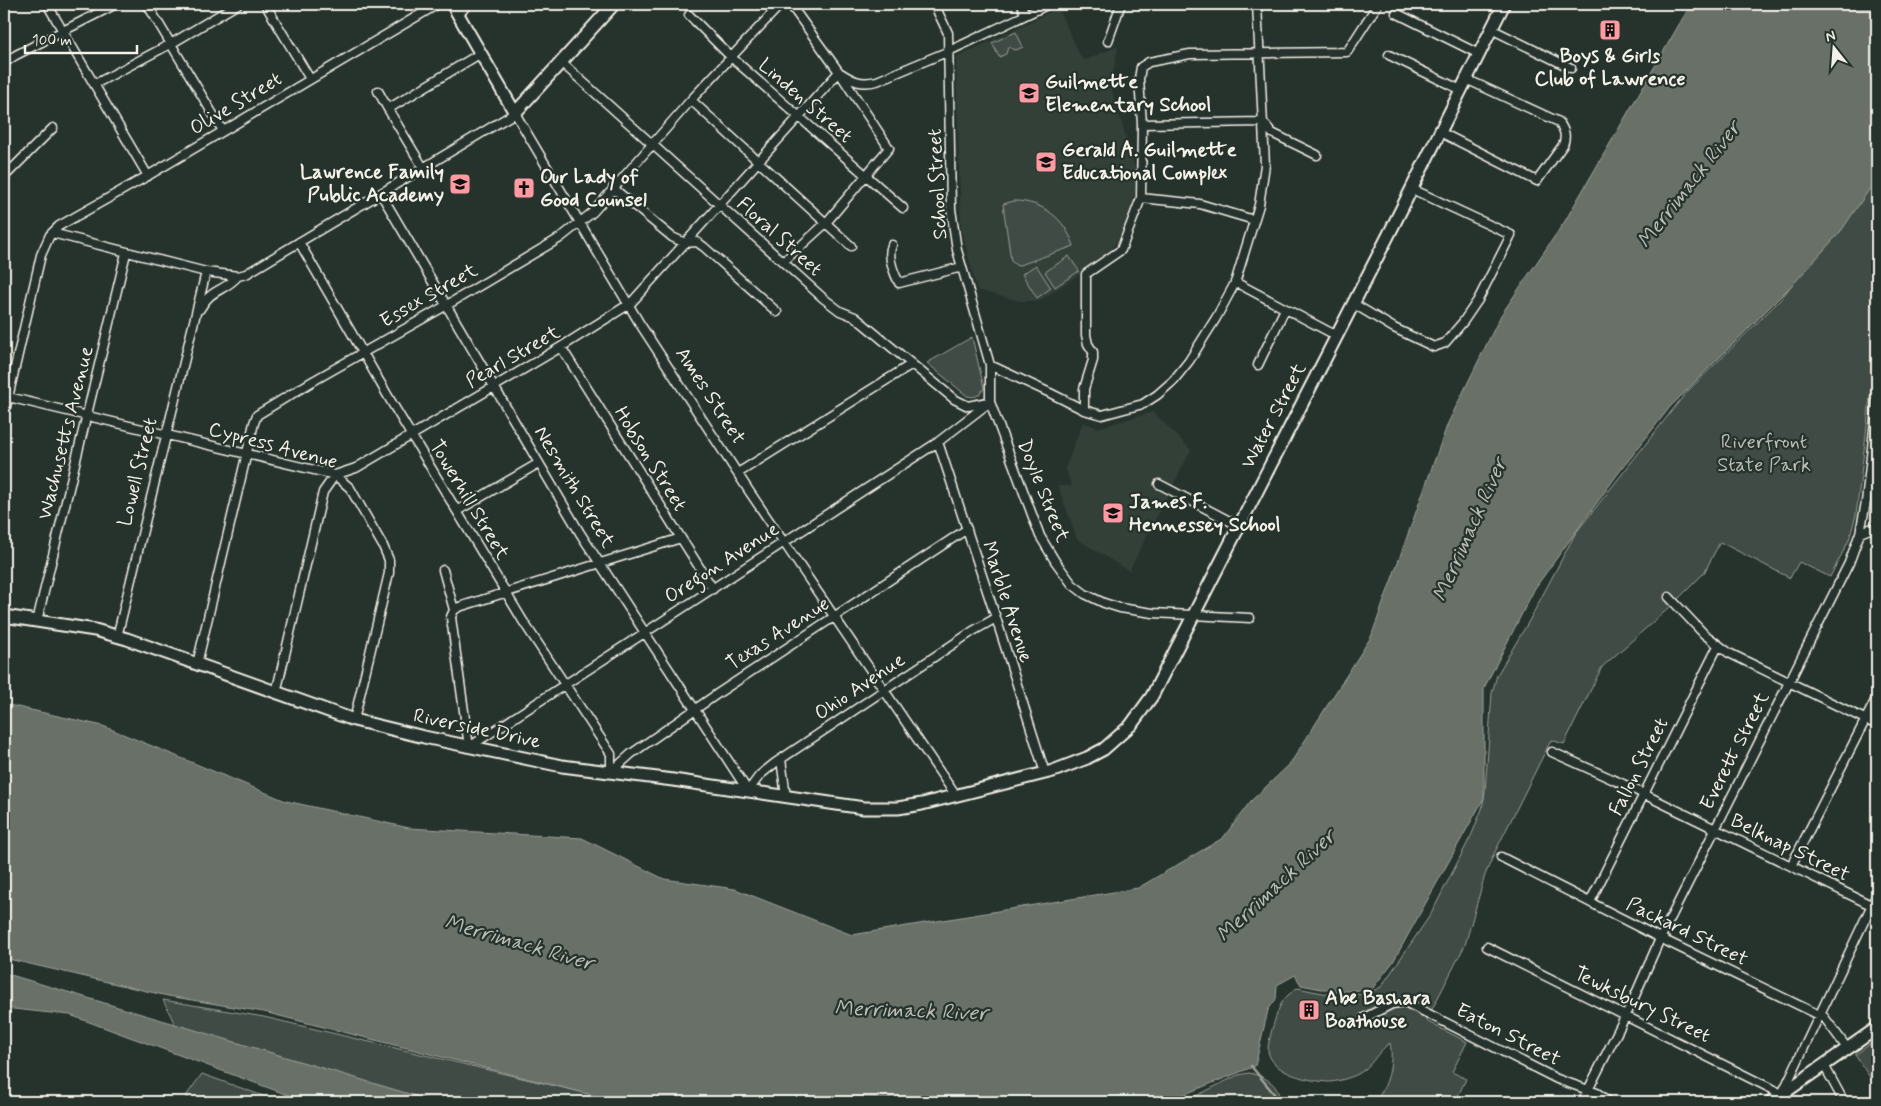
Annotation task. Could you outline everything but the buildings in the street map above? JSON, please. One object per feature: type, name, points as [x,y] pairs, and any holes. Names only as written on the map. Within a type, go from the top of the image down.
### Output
[{"type":"main road","name":"Ames Street","points":[[452,4],[516,113]]},
{"type":"main road","name":"Lowell Street","points":[[516,113],[614,4]]},
{"type":"main road","name":"Water Street","points":[[956,796],[1045,773],[1087,758],[1104,749],[1132,725],[1152,696],[1412,189],[1492,29],[1499,5]]},
{"type":"main road","name":"Riverside Drive","points":[[4,616],[95,630],[117,636],[354,720],[562,766],[864,808],[898,808],[956,796]]},
{"type":"main road","points":[[1771,1102],[1877,1028]]},
{"type":"street","points":[[47,4],[148,176]]},
{"type":"street","points":[[4,63],[116,4]]},
{"type":"street","points":[[147,4],[223,131]]},
{"type":"street","points":[[95,84],[171,44],[238,4]]},
{"type":"street","points":[[265,4],[310,79]]},
{"type":"street","name":"Olive Street","points":[[52,233],[59,226],[148,176],[438,4]]},
{"type":"street","points":[[458,15],[468,4]]},
{"type":"street","name":"Essex Street","points":[[197,664],[254,423],[258,415],[560,238],[580,224],[593,212],[652,144],[781,4]]},
{"type":"street","points":[[782,262],[826,223],[889,149],[839,72],[790,4]]},
{"type":"street","name":"School Street","points":[[934,4],[948,33],[951,209],[957,250],[990,365],[990,402]]},
{"type":"street","points":[[1020,4],[1025,15]]},
{"type":"street","points":[[839,72],[848,78],[865,84],[899,73],[1049,4]]},
{"type":"street","points":[[1108,41],[1121,4]]},
{"type":"street","points":[[990,365],[1084,410],[1102,415],[1142,404],[1157,395],[1173,381],[1189,361],[1216,318],[1235,282],[1259,205],[1264,174],[1257,4]]},
{"type":"street","points":[[1084,410],[1084,389],[1093,360],[1093,352],[1088,344],[1086,335],[1086,274],[1121,250],[1140,198],[1142,124],[1139,79],[1141,67],[1149,62],[1190,54],[1347,52],[1378,4]]},
{"type":"street","points":[[1396,13],[1478,54]]},
{"type":"street","name":"Linden Street","points":[[689,16],[731,57],[903,208]]},
{"type":"street","points":[[1492,29],[1571,68]]},
{"type":"street","points":[[388,109],[481,53]]},
{"type":"street","points":[[1389,55],[1461,90]]},
{"type":"street","name":"Floral Street","points":[[562,63],[822,298],[840,311],[855,317],[954,399],[968,406],[990,402]]},
{"type":"street","name":"Pearl Street","points":[[335,475],[356,468],[629,305],[839,72]]},
{"type":"street","points":[[1440,132],[1537,181],[1563,145],[1566,138],[1565,132],[1559,122],[1466,79]]},
{"type":"street","points":[[378,91],[424,169]]},
{"type":"street","points":[[692,100],[851,246]]},
{"type":"street","name":"Lowell Street","points":[[195,317],[210,294],[230,284],[238,276],[246,274],[516,113]]},
{"type":"street","name":"Ames Street","points":[[516,113],[629,305],[738,473],[956,796]]},
{"type":"street","points":[[1142,124],[1263,122]]},
{"type":"street","points":[[1263,122],[1272,133],[1316,155]]},
{"type":"street","points":[[4,177],[53,128]]},
{"type":"street","points":[[614,188],[672,237],[685,243],[697,242],[704,247],[777,312]]},
{"type":"street","points":[[1354,304],[1394,328],[1426,344],[1434,347],[1446,343],[1478,300],[1511,235],[1412,189]]},
{"type":"street","name":"Nesmith Street","points":[[381,194],[600,563],[644,634],[748,791]]},
{"type":"street","points":[[1140,198],[1200,204],[1254,220]]},
{"type":"street","points":[[4,415],[6,397],[41,255],[52,233],[206,272],[238,276]]},
{"type":"street","name":"Towerhill Street","points":[[299,242],[411,435],[506,592],[611,754],[611,772]]},
{"type":"street","points":[[892,245],[889,250],[890,256],[899,282],[962,268]]},
{"type":"street","name":"Wachusetts Avenue","points":[[37,620],[126,252]]},
{"type":"street","name":"Lowell Street","points":[[117,636],[206,272]]},
{"type":"street","points":[[1235,282],[1337,336]]},
{"type":"street","points":[[1258,365],[1285,308]]},
{"type":"street","name":"Hobson Street","points":[[561,347],[713,588]]},
{"type":"street","points":[[738,473],[912,364]]},
{"type":"street","name":"Cypress Avenue","points":[[6,397],[335,475],[350,488],[383,546],[389,560],[390,573],[354,720]]},
{"type":"street","name":"Oregon Avenue","points":[[469,746],[566,685],[938,442],[990,402]]},
{"type":"street","name":"Doyle Street","points":[[990,402],[1040,536],[1072,584],[1085,594],[1120,608],[1153,613],[1250,618]]},
{"type":"street","name":"Everett Street","points":[[1582,1102],[1626,1016],[1660,938],[1849,563],[1860,533],[1877,402]]},
{"type":"street","name":"Marble Avenue","points":[[938,442],[1045,773]]},
{"type":"street","points":[[457,511],[539,463]]},
{"type":"street","points":[[1870,464],[1877,473]]},
{"type":"street","points":[[276,693],[323,492],[335,475]]},
{"type":"street","points":[[1159,484],[1240,526]]},
{"type":"street","points":[[1860,533],[1877,526]]},
{"type":"street","name":"Texas Avenue","points":[[611,772],[631,754],[694,710],[967,529]]},
{"type":"street","points":[[454,610],[681,538]]},
{"type":"street","points":[[443,570],[454,610],[452,625],[469,746]]},
{"type":"street","points":[[1669,597],[1718,646],[1737,658],[1877,725]]},
{"type":"street","name":"Ohio Avenue","points":[[748,791],[760,775],[780,759],[973,631],[996,618]]},
{"type":"street","name":"Fallon Street","points":[[1590,902],[1718,646]]},
{"type":"street","points":[[1791,866],[1877,697]]},
{"type":"street","name":"Belknap Street","points":[[1552,752],[1644,794],[1874,907]]},
{"type":"street","points":[[780,759],[786,798]]},
{"type":"street","name":"Packard Street","points":[[1501,857],[1660,938],[1824,1017],[1847,1048]]},
{"type":"street","points":[[1782,1094],[1819,1015],[1874,907],[1877,894]]},
{"type":"street","name":"Tewksbury Street","points":[[1487,947],[1782,1094]]},
{"type":"street","name":"Eaton Street","points":[[1364,1018],[1392,1004],[1406,1002],[1557,1079],[1597,1093],[1609,1102]]},
{"type":"street","points":[[1824,1065],[1844,1102]]},
{"type":"shaded area","name":"Gerald A. Guilmette Educational Complex","points":[[1058,8],[1082,59],[1086,60],[1118,46],[1111,87],[1136,172],[1135,189],[1129,221],[1111,250],[1099,261],[1039,301],[1020,301],[977,290],[961,227],[956,58]]},
{"type":"shaded area","name":"James F. Hennessey School","points":[[1153,412],[1191,450],[1129,571],[1077,539],[1058,486],[1072,486],[1065,468],[1083,422],[1098,428]]},
{"type":"green space","points":[[1016,32],[1023,47],[1016,50],[1008,47],[1006,54],[999,57],[992,43]]},
{"type":"green space","name":"Riverfront State Park","points":[[1877,175],[1877,335],[1866,434],[1856,515],[1849,540],[1830,577],[1799,562],[1790,578],[1720,542],[1704,573],[1670,607],[1602,667],[1564,744],[1551,740],[1494,854],[1485,875],[1465,945],[1426,1021],[1467,1042],[1452,1072],[1466,1079],[1455,1102],[1373,1102],[1383,1090],[1389,1075],[1390,1043],[1364,1070],[1340,1080],[1329,1082],[1312,1080],[1284,1071],[1271,1059],[1268,1051],[1276,1017],[1286,997],[1297,988],[1338,996],[1366,994],[1381,987],[1431,914],[1472,834],[1482,809],[1485,792],[1492,693],[1497,675],[1529,621],[1575,534],[1685,394],[1780,300]]},
{"type":"green space","points":[[1014,201],[1034,204],[1052,213],[1065,228],[1074,246],[1017,266],[1011,261],[1003,204]]},
{"type":"green space","points":[[1069,256],[1079,271],[1055,287],[1045,272]]},
{"type":"green space","points":[[1036,265],[1051,288],[1037,298],[1022,274]]},
{"type":"green space","points":[[972,337],[984,388],[979,395],[972,397],[967,396],[927,363]]},
{"type":"green space","points":[[163,1000],[264,1017],[623,1102],[318,1102],[190,1055]]},
{"type":"green space","points":[[1877,1039],[1877,1088],[1855,1055]]},
{"type":"green space","points":[[1249,1073],[1261,1076],[1271,1082],[1279,1096],[1279,1102],[1184,1102],[1238,1075]]},
{"type":"green space","points":[[202,1074],[280,1102],[192,1102],[186,1096]]},
{"type":"water","name":"Merrimack River","points":[[1691,4],[1877,4],[1877,178],[1841,231],[1795,282],[1670,407],[1617,475],[1535,588],[1484,688],[1484,798],[1393,962],[1372,989],[1337,992],[1301,985],[1295,975],[1277,985],[1276,999],[1268,1010],[1255,1066],[1165,1102],[620,1102],[264,1012],[168,996],[4,958],[4,704],[103,726],[286,801],[409,828],[582,838],[664,879],[735,889],[852,935],[1138,888],[1223,838],[1250,802],[1290,764],[1371,637],[1448,423],[1501,315],[1565,221]]},
{"type":"water","points":[[4,973],[436,1102],[307,1102],[70,1015],[4,1008]]},
{"type":"waterway","points":[[1251,1066],[1280,1101],[1283,1102]]},
{"type":"place","name":"Boys & Girls Club of Lawrence","points":[[1610,30]]},
{"type":"place","name":"Guilmette Elementary School","points":[[1029,93]]},
{"type":"place","name":"Gerald A. Guilmette Educational Complex","points":[[1046,162]]},
{"type":"place","name":"Lawrence Family Public Academy","points":[[460,184]]},
{"type":"place","name":"Our Lady of Good Counsel","points":[[524,188]]},
{"type":"place","name":"James F. Hennessey School","points":[[1113,513]]},
{"type":"place","name":"Abe Bashara Boathouse","points":[[1309,1010]]}]
